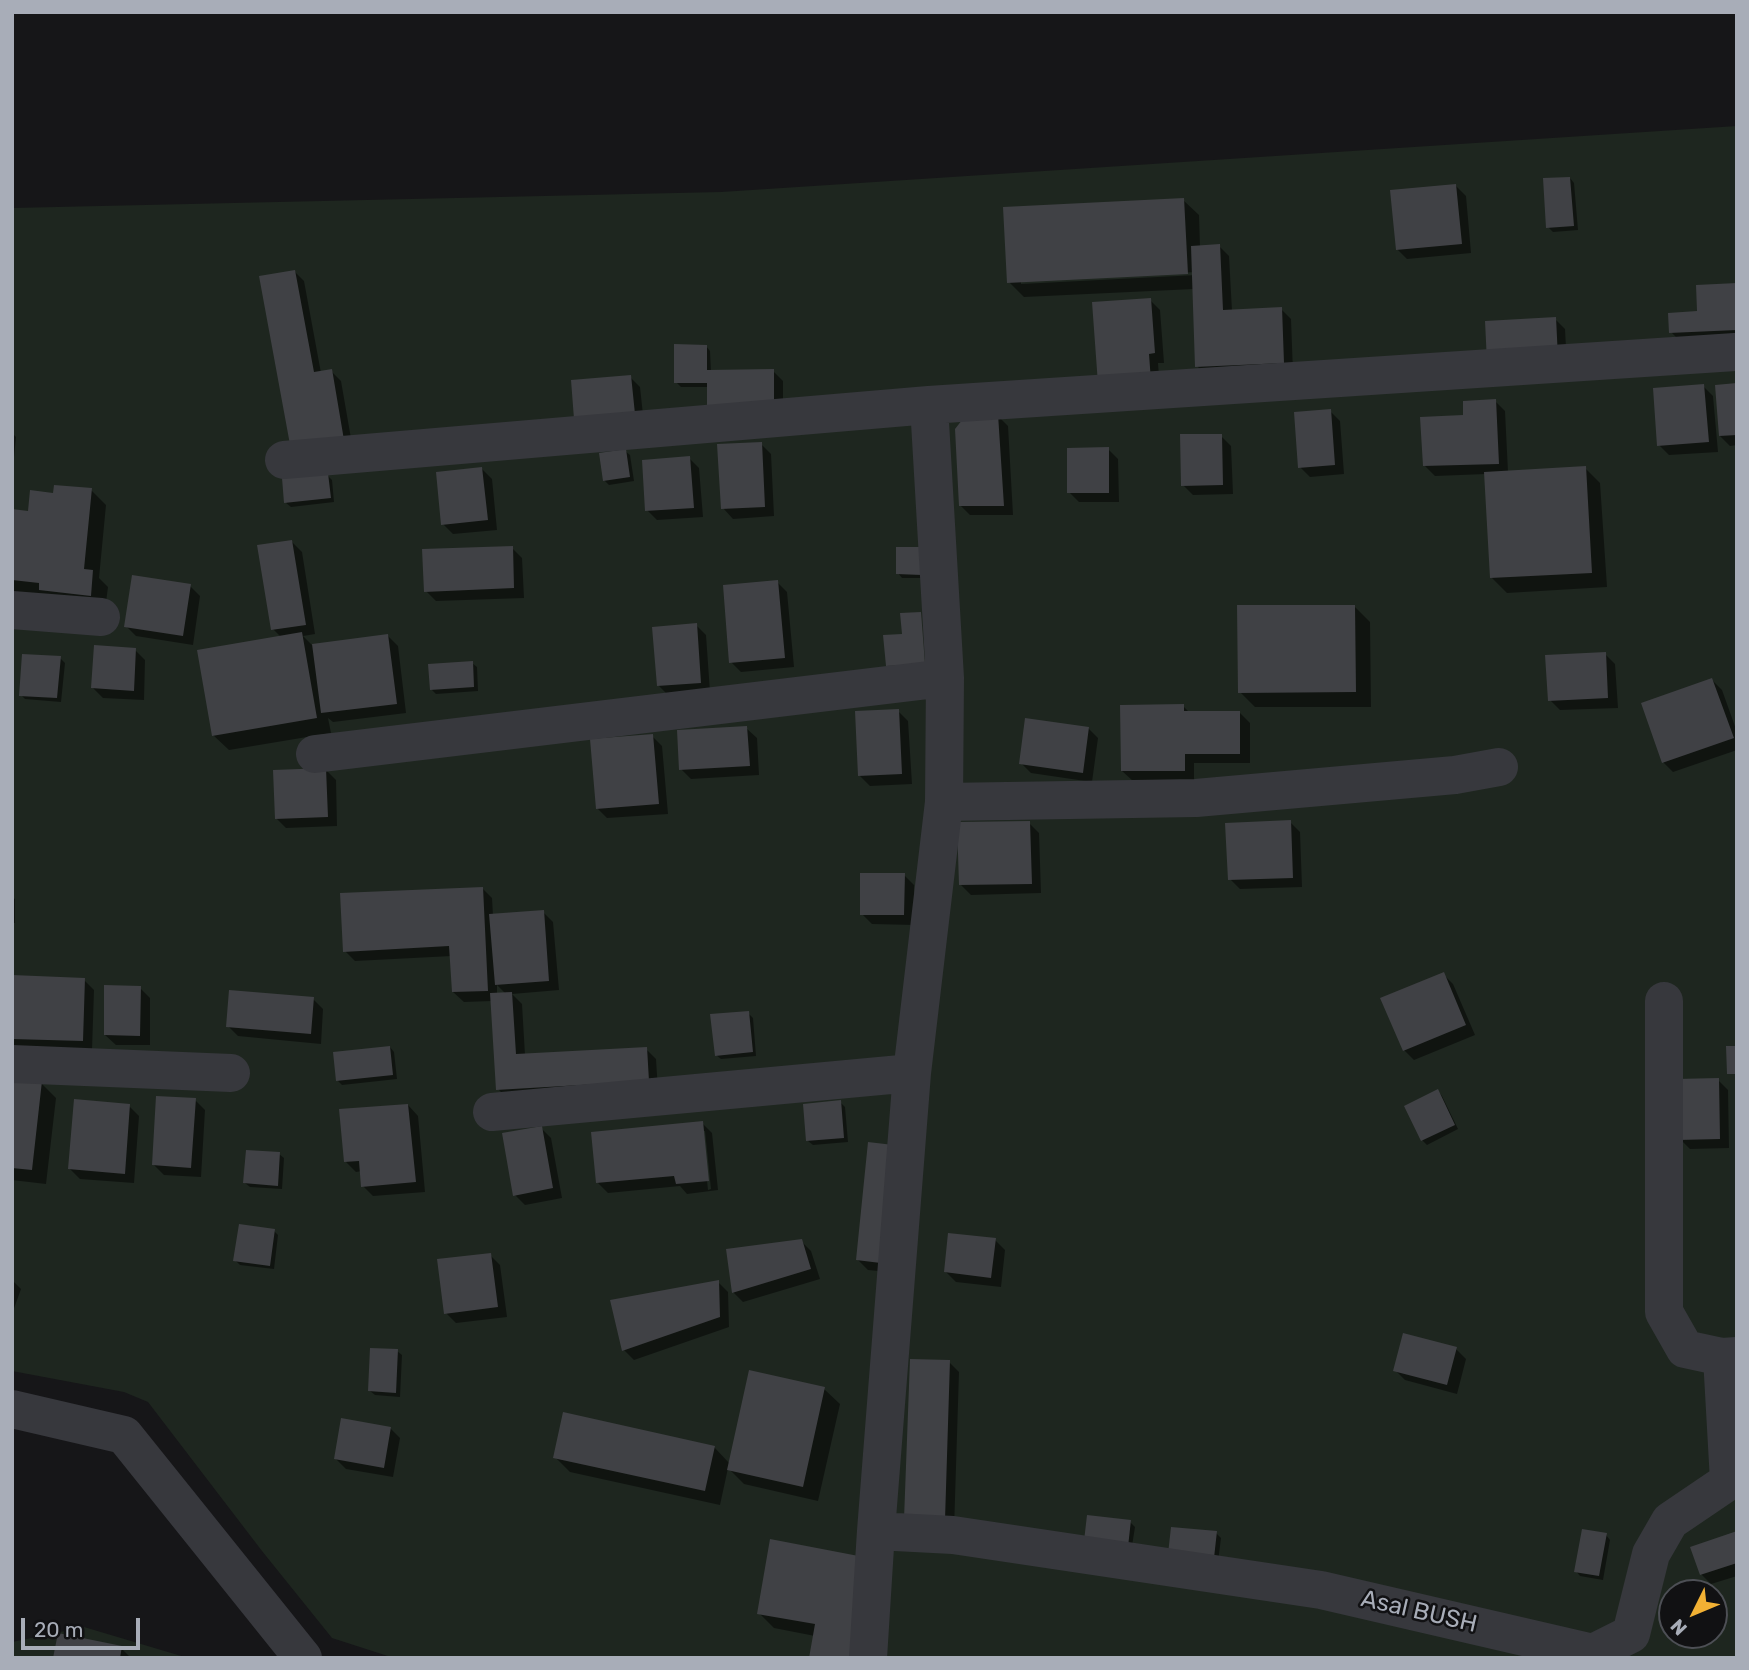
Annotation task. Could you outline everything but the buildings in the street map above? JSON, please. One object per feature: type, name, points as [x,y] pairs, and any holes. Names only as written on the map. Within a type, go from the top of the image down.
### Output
[{"type":"street","points":[[284,460],[929,405],[1735,352]]},
{"type":"street","points":[[868,1658],[912,1073],[944,802],[945,678],[929,405]]},
{"type":"street","points":[[12,610],[101,617]]},
{"type":"street","points":[[315,754],[945,678]]},
{"type":"street","points":[[944,802],[1196,798],[1455,775],[1499,767]]},
{"type":"street","points":[[1664,1001],[1664,1312],[1685,1349],[1730,1357]]},
{"type":"street","points":[[12,1064],[231,1073]]},
{"type":"street","points":[[492,1112],[912,1073]]},
{"type":"street","name":"Asal BUSH","points":[[876,1531],[953,1535],[1321,1590],[1593,1653],[1631,1634],[1651,1554],[1670,1521],[1729,1480],[1730,1357]]},
{"type":"street","points":[[12,1409],[124,1436],[303,1658]]},
{"type":"shaded area","points":[[1737,126],[1737,1658],[394,1658],[332,1638],[148,1402],[124,1392],[12,1371],[12,208],[721,192]]},
{"type":"shaded area","points":[[84,1627],[188,1658],[12,1658],[12,1642]]}]
